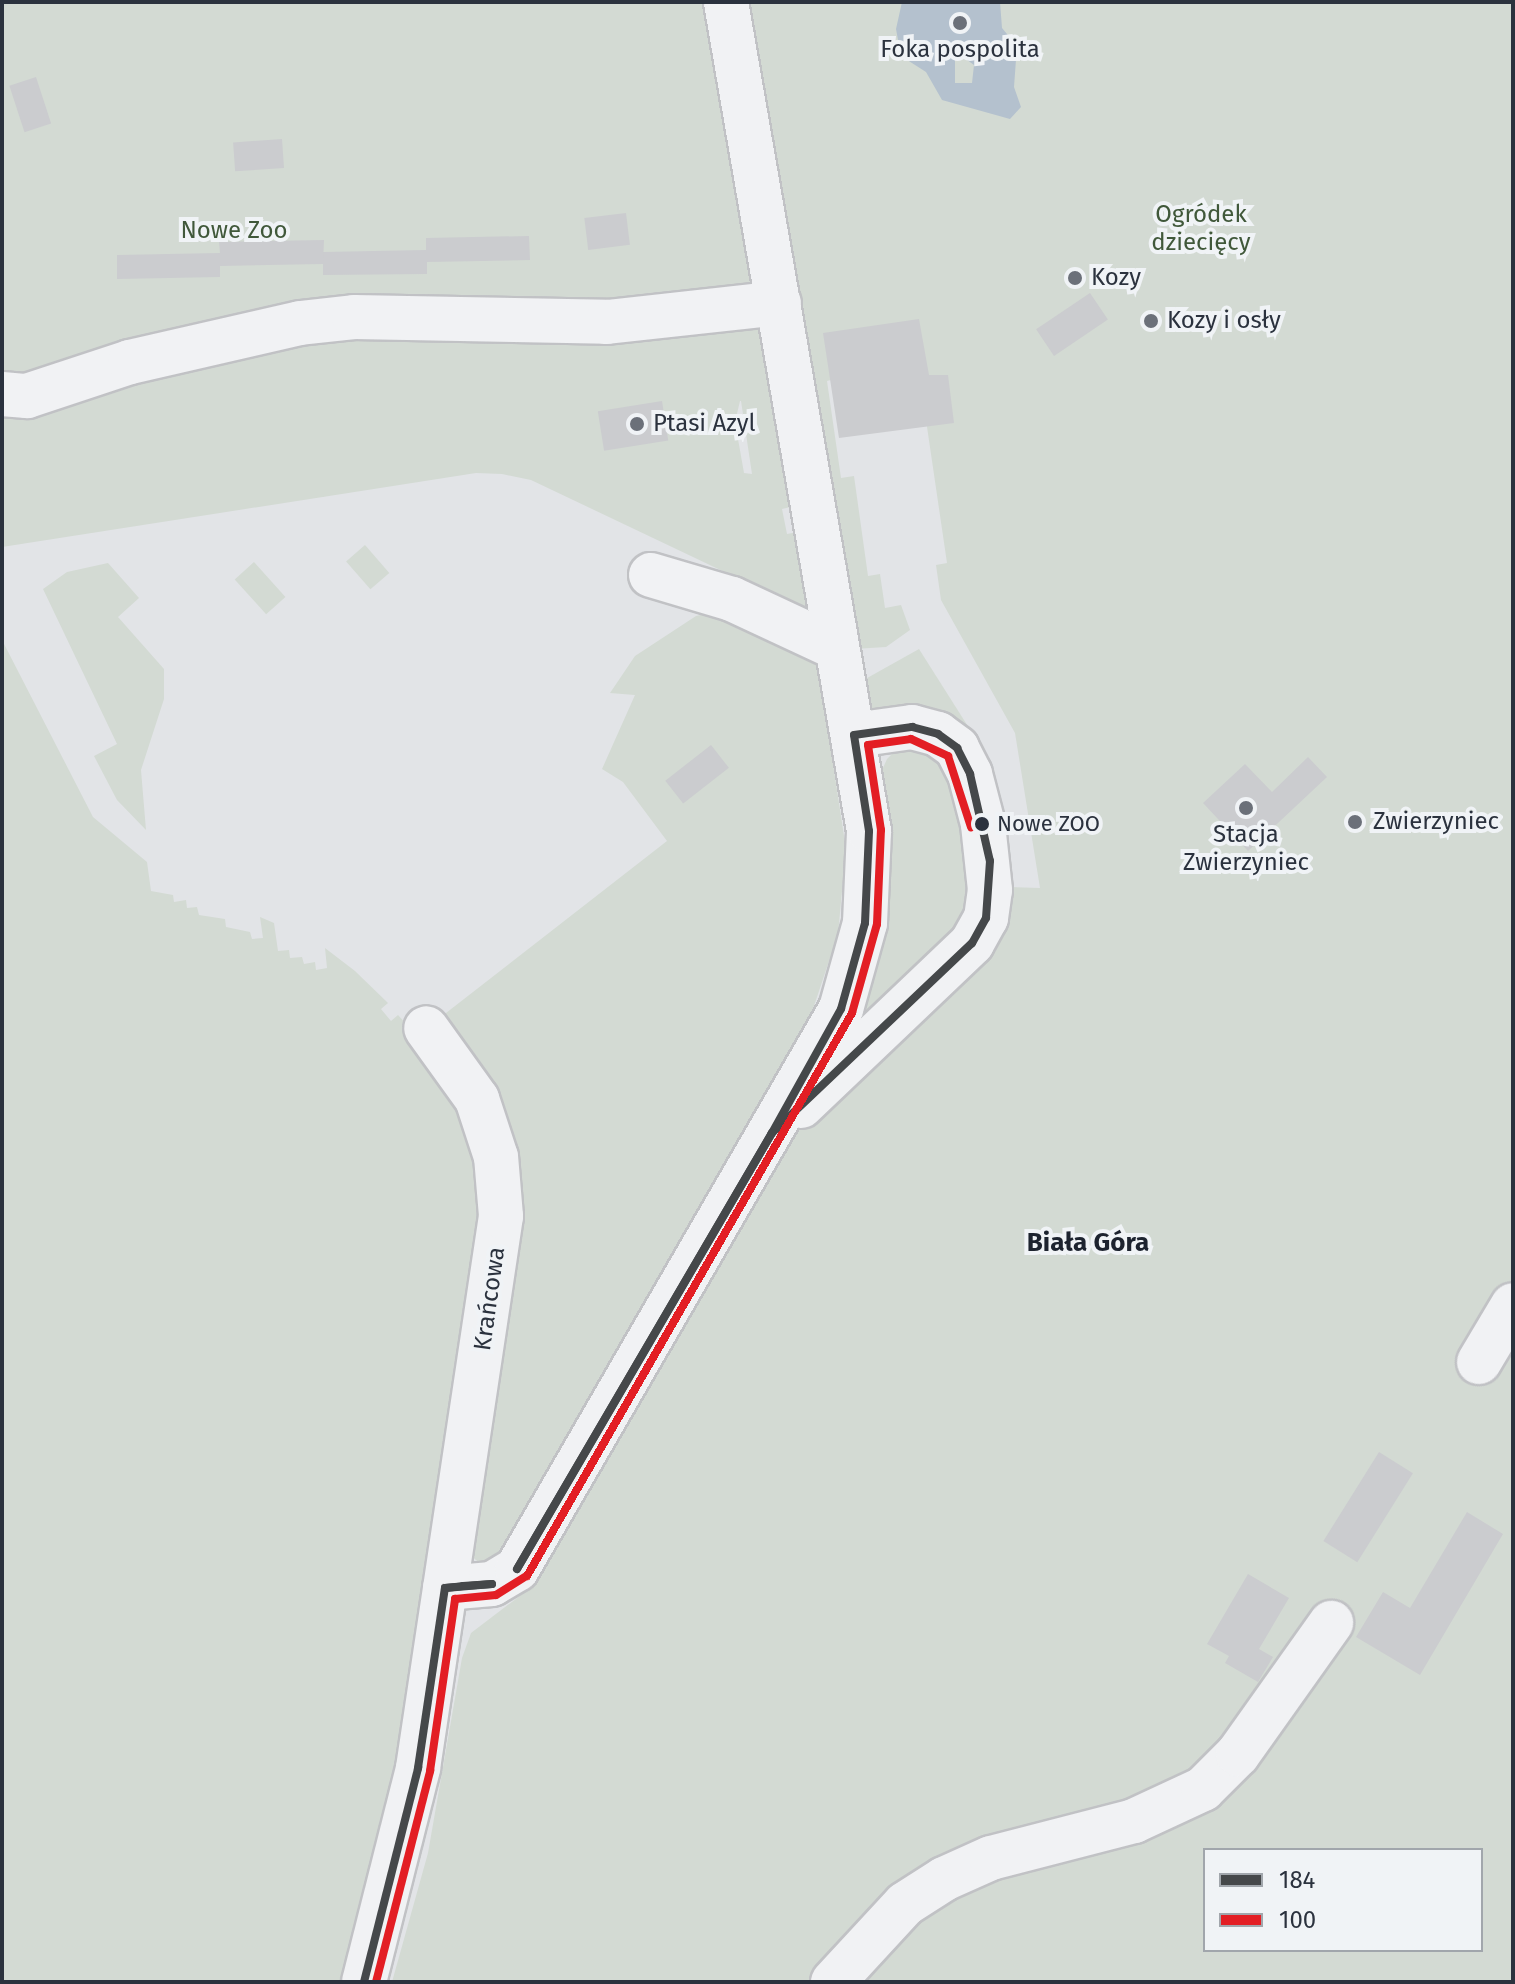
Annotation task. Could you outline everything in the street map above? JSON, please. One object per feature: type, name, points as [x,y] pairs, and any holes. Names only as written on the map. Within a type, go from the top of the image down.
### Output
[{"type":"street","points":[[445,1588],[492,1584],[517,1569],[841,1009],[865,923],[869,831],[726,2]]},
{"type":"street","points":[[2,394],[27,396],[130,362],[300,323],[354,317],[607,322],[779,303]]},
{"type":"street","points":[[651,575],[732,599],[837,648]]},
{"type":"street","points":[[772,1133],[952,965],[986,918],[988,848],[970,774],[957,748],[938,734],[912,727],[854,735]]},
{"type":"street","name":"Krańcowa","points":[[364,1982],[418,1768],[498,1246],[500,1186],[477,1099],[426,1028]]},
{"type":"street","points":[[1479,1362],[1513,1305]]},
{"type":"street","points":[[833,1982],[905,1904],[944,1879],[991,1858],[1134,1821],[1203,1789],[1238,1754],[1331,1623]]},
{"type":"green space","points":[[2,2],[1513,2],[1513,1982],[392,1982],[428,1853],[462,1658],[471,1633],[521,1595],[518,1589],[782,1144],[1008,887],[1040,888],[1015,733],[941,600],[936,565],[947,563],[926,420],[838,378],[827,381],[841,478],[854,476],[868,576],[880,574],[885,608],[901,605],[910,630],[886,647],[854,649],[799,505],[782,509],[787,534],[803,531],[811,613],[531,480],[476,473],[2,547]],"holes":[[[741,401],[752,474],[744,473],[735,422]]]},
{"type":"green space","points":[[365,545],[389,573],[370,589],[346,561]]},
{"type":"green space","points":[[254,562],[285,597],[266,614],[235,579]]},
{"type":"green space","points":[[108,563],[139,598],[118,617],[164,669],[164,699],[141,770],[146,830],[117,800],[94,756],[117,744],[43,589],[67,572]]},
{"type":"green space","points":[[714,612],[818,665],[846,849],[838,934],[812,1012],[502,1550],[491,1558],[493,1566],[483,1566],[469,1554],[513,1226],[437,1020],[667,841],[623,782],[602,769],[635,695],[610,693],[635,656],[696,616]]},
{"type":"green space","points":[[2,640],[93,817],[147,862],[151,891],[173,895],[174,902],[186,900],[187,908],[197,907],[199,915],[225,919],[226,927],[250,932],[252,939],[263,938],[260,917],[274,923],[278,951],[289,950],[290,958],[302,957],[304,964],[315,962],[316,970],[327,968],[325,948],[355,971],[388,1003],[381,1009],[391,1021],[398,1015],[439,1060],[490,1186],[407,1749],[349,1982],[2,1982]]},
{"type":"green space","points":[[919,649],[976,739],[871,718],[860,682]]},
{"type":"green space","points":[[901,745],[948,752],[976,911],[851,1036],[879,777],[887,759]]},
{"type":"water","points":[[902,2],[1000,2],[1002,28],[1017,46],[1014,87],[1021,107],[1010,119],[942,100],[926,72],[901,56],[896,29]],"holes":[[[955,51],[974,65],[972,83],[955,83]]]},
{"type":"building","points":[[36,77],[51,124],[25,132],[9,86]]},
{"type":"building","points":[[282,139],[284,168],[235,171],[233,142]]},
{"type":"building","points":[[626,213],[630,245],[588,250],[584,218]]},
{"type":"building","points":[[529,236],[530,260],[427,262],[427,274],[323,275],[323,252],[426,250],[426,238]]},
{"type":"building","points":[[324,240],[323,264],[220,266],[220,277],[117,279],[117,255],[220,253],[219,242]]},
{"type":"building","points":[[1090,293],[1108,320],[1054,356],[1036,329]]},
{"type":"building","points":[[919,319],[929,375],[948,375],[954,423],[839,438],[823,333]]},
{"type":"building","name":"Ptasi Azyl","points":[[662,401],[668,441],[604,451],[598,411]]},
{"type":"building","points":[[711,745],[729,768],[683,804],[665,781]]},
{"type":"building","name":"Stacja Zwierzyniec","points":[[1308,757],[1327,777],[1248,851],[1203,803],[1245,764],[1272,792]]},
{"type":"building","points":[[1379,1452],[1413,1473],[1357,1562],[1323,1541]]},
{"type":"building","points":[[1467,1512],[1503,1534],[1420,1675],[1356,1637],[1383,1592],[1410,1608]]},
{"type":"building","points":[[1248,1574],[1289,1598],[1259,1649],[1273,1657],[1258,1682],[1225,1663],[1229,1656],[1207,1644]]},
{"type":"transit line","name":"184","points":[[912,727],[938,734],[957,748],[970,774],[990,861],[986,918],[972,943],[772,1133],[841,1009],[865,923],[869,831],[854,735],[912,727]]},
{"type":"transit line","name":"100","points":[[376,1982],[430,1771],[455,1599],[496,1595],[527,1576],[852,1013],[877,924],[881,830],[868,745],[911,739],[948,756],[971,827]]},
{"type":"transit line","name":"184","points":[[517,1569],[772,1133]]},
{"type":"transit line","name":"184","points":[[517,1569],[772,1133]]},
{"type":"transit line","name":"184","points":[[492,1584],[445,1588],[463,1586],[492,1584]]},
{"type":"transit line","name":"184","points":[[364,1982],[418,1768],[445,1588]]},
{"type":"place","name":"Foka pospolita","points":[[960,23]]},
{"type":"place","name":"Kozy","points":[[1075,278]]},
{"type":"place","name":"Kozy i osły","points":[[1151,321]]},
{"type":"place","name":"Ptasi Azyl","points":[[637,424]]},
{"type":"place","name":"Stacja Zwierzyniec","points":[[1246,808]]},
{"type":"place","name":"Zwierzyniec","points":[[1355,822]]},
{"type":"place","name":"Nowe ZOO","points":[[982,824]]},
{"type":"district","name":"Biała Góra","points":[[1088,1243]]},
{"type":"park label","name":"Ogródek dziecięcy","points":[[1201,229]]},
{"type":"park label","name":"Nowe Zoo","points":[[234,231]]}]
